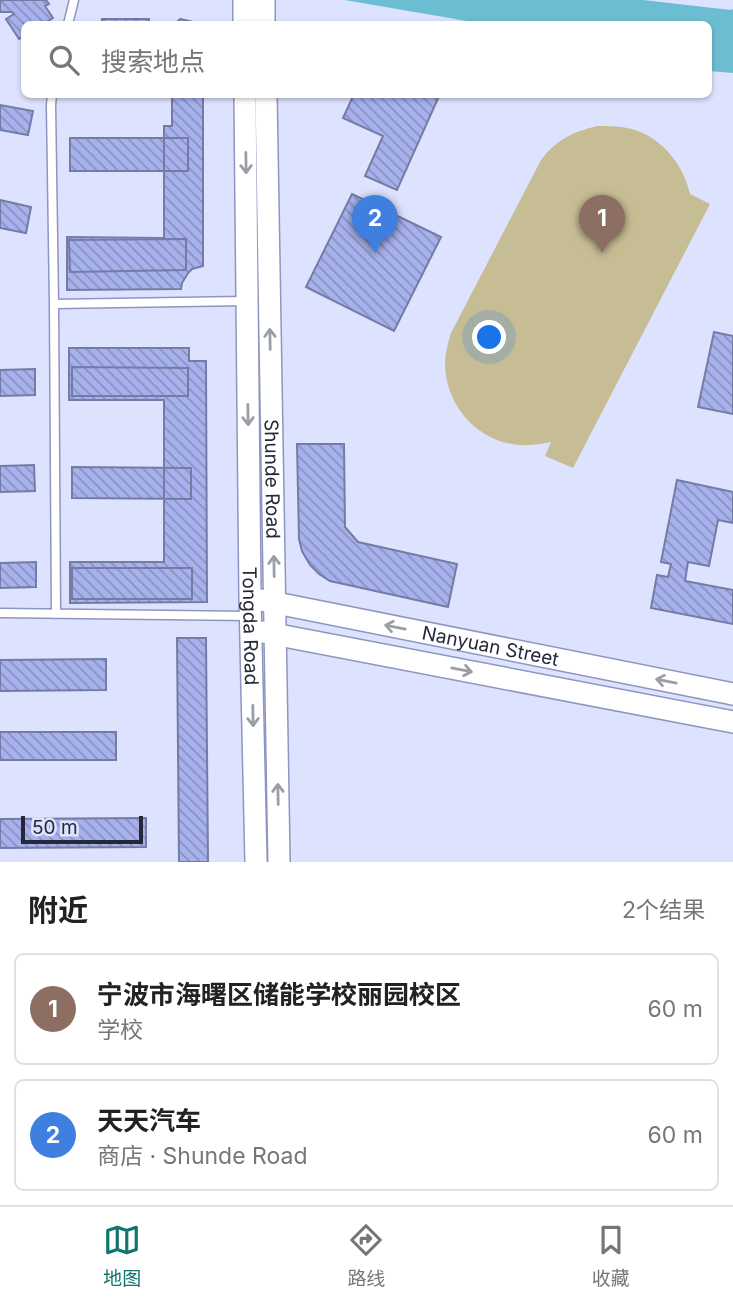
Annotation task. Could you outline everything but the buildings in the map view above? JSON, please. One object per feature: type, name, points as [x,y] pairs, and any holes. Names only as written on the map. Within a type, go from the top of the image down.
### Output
[{"type":"street","points":[[244,0],[244,21]]},
{"type":"street","points":[[264,0],[264,21]]},
{"type":"street","name":"Tongda Road","points":[[245,98],[256,862]]},
{"type":"street","name":"Shunde Road","points":[[266,98],[279,862]]},
{"type":"street","name":"Nanyuan Street","points":[[733,694],[274,603],[251,614],[274,634],[733,722]]},
{"type":"lane","points":[[69,21],[74,0]]},
{"type":"lane","points":[[52,98],[55,614]]},
{"type":"lane","points":[[54,304],[247,301]]},
{"type":"lane","points":[[0,613],[251,614]]},
{"type":"shaded area","points":[[597,126],[630,129],[655,140],[671,155],[683,173],[690,194],[710,204],[573,468],[545,456],[551,442],[519,445],[490,437],[478,429],[458,408],[451,394],[445,361],[451,333],[541,160],[566,138]]},
{"type":"water","points":[[345,0],[643,0],[733,9],[733,73],[712,71],[712,21],[467,21]]},
{"type":"place","name":"天天汽车","points":[[375,253]]},
{"type":"place","name":"宁波市海曙区储能学校丽园校区","points":[[602,253]]}]
